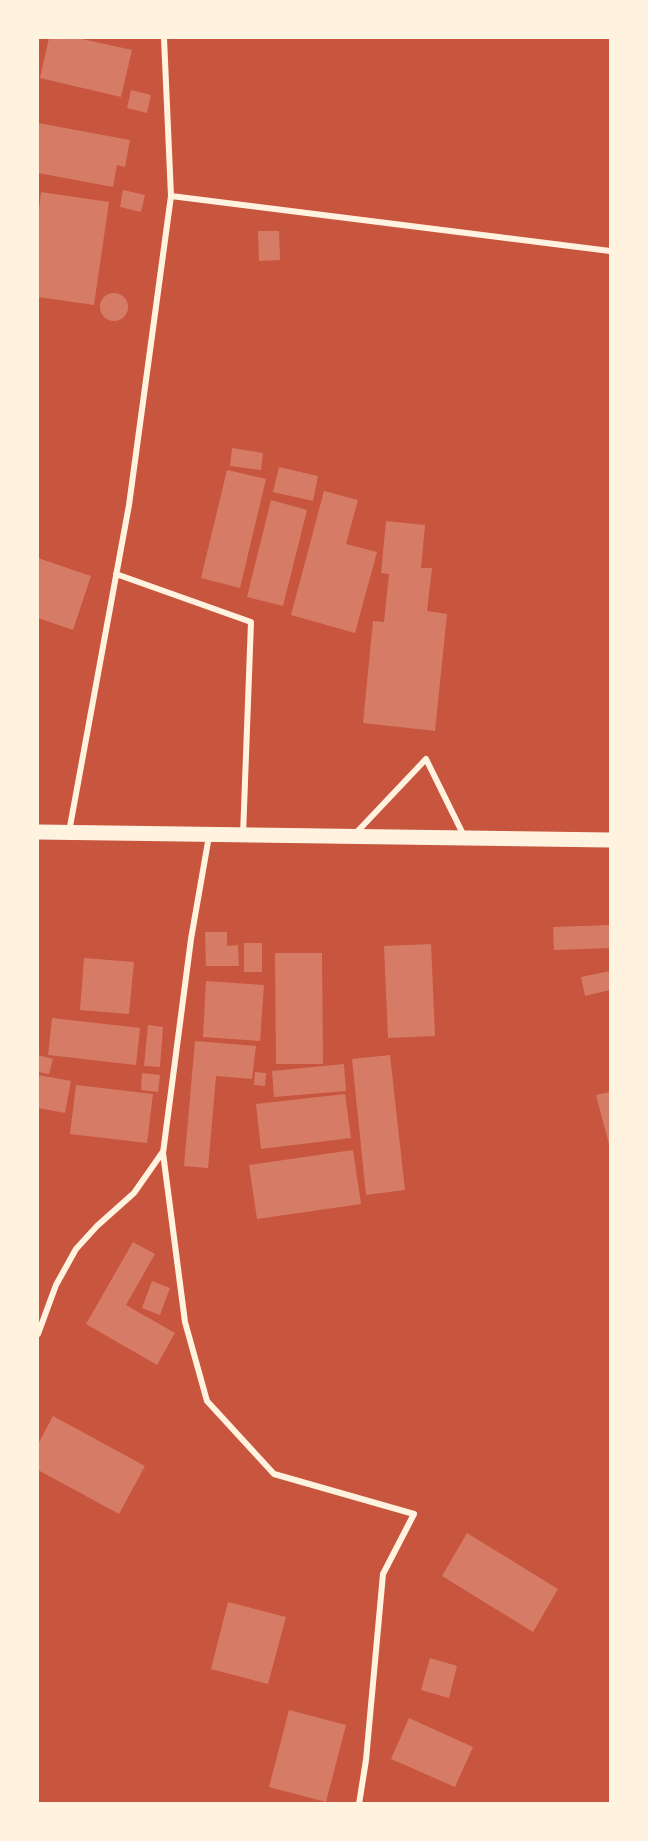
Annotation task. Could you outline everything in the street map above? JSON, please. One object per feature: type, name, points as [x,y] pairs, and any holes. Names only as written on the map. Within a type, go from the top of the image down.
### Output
[{"type":"main road","points":[[38,832],[610,840]]},
{"type":"street","points":[[69,832],[129,505],[171,196],[164,38]]},
{"type":"street","points":[[171,196],[610,251]]},
{"type":"street","points":[[116,574],[251,622],[243,835]]},
{"type":"street","points":[[352,836],[426,759],[465,838]]},
{"type":"street","points":[[210,834],[191,939],[163,1153],[185,1323],[207,1401],[273,1474],[414,1514],[383,1574],[366,1760],[359,1803]]},
{"type":"street","points":[[38,1334],[56,1285],[76,1249],[97,1226],[134,1193],[163,1153]]},
{"type":"building","points":[[49,38],[78,38],[132,50],[121,97],[40,78]]},
{"type":"building","points":[[131,90],[151,95],[147,113],[127,108]]},
{"type":"building","points":[[38,123],[130,140],[125,167],[117,165],[113,187],[38,173]]},
{"type":"building","points":[[123,190],[145,195],[141,212],[120,207]]},
{"type":"building","points":[[41,192],[109,202],[94,305],[38,297],[38,218]]},
{"type":"building","points":[[258,231],[279,231],[280,260],[259,261]]},
{"type":"building","points":[[114,293],[124,297],[128,307],[124,317],[114,321],[104,317],[100,307],[104,297]]},
{"type":"building","points":[[232,448],[263,453],[261,470],[230,466]]},
{"type":"building","points":[[279,467],[318,476],[313,501],[273,492]]},
{"type":"building","points":[[227,470],[266,479],[240,588],[201,578]]},
{"type":"building","points":[[324,491],[358,500],[346,544],[377,552],[355,633],[291,615]]},
{"type":"building","points":[[271,500],[307,510],[283,606],[247,597]]},
{"type":"building","points":[[386,521],[425,525],[421,568],[432,568],[427,611],[447,614],[435,731],[363,723],[373,621],[384,622],[389,574],[381,573]]},
{"type":"building","points":[[38,558],[91,576],[73,630],[38,618]]},
{"type":"building","points":[[610,925],[610,948],[554,950],[553,927]]},
{"type":"building","points":[[205,932],[227,932],[227,946],[238,945],[239,966],[206,966]]},
{"type":"building","points":[[244,943],[262,943],[262,972],[244,972]]},
{"type":"building","points":[[431,944],[435,1036],[388,1038],[384,946]]},
{"type":"building","points":[[275,953],[322,953],[323,1064],[276,1064]]},
{"type":"building","points":[[84,958],[134,962],[129,1014],[80,1010]]},
{"type":"building","points":[[610,971],[610,990],[585,996],[581,977]]},
{"type":"building","points":[[206,981],[264,985],[260,1041],[203,1037]]},
{"type":"building","points":[[52,1018],[140,1028],[136,1065],[48,1055]]},
{"type":"building","points":[[148,1025],[163,1027],[160,1067],[144,1066]]},
{"type":"building","points":[[195,1041],[256,1046],[252,1079],[216,1076],[208,1168],[184,1166]]},
{"type":"building","points":[[38,1055],[53,1059],[49,1074],[38,1072]]},
{"type":"building","points":[[390,1055],[405,1190],[366,1195],[352,1059]]},
{"type":"building","points":[[344,1064],[346,1091],[274,1097],[272,1071]]},
{"type":"building","points":[[255,1072],[266,1073],[265,1086],[254,1085]]},
{"type":"building","points":[[142,1073],[160,1075],[158,1092],[141,1090]]},
{"type":"building","points":[[38,1075],[71,1081],[65,1113],[38,1108]]},
{"type":"building","points":[[76,1085],[153,1094],[147,1143],[70,1134]]},
{"type":"building","points":[[610,1092],[610,1148],[596,1095]]},
{"type":"building","points":[[345,1094],[351,1138],[261,1149],[256,1104]]},
{"type":"building","points":[[353,1150],[361,1204],[257,1219],[249,1165]]},
{"type":"building","points":[[133,1242],[155,1254],[126,1305],[175,1333],[157,1365],[86,1324]]},
{"type":"building","points":[[152,1281],[170,1288],[160,1315],[142,1308]]},
{"type":"building","points":[[53,1416],[145,1466],[119,1514],[38,1470],[38,1444]]},
{"type":"building","points":[[467,1533],[558,1589],[533,1632],[442,1576]]},
{"type":"building","points":[[228,1602],[286,1617],[268,1684],[211,1669]]},
{"type":"building","points":[[430,1658],[457,1666],[449,1698],[421,1690]]},
{"type":"building","points":[[289,1710],[346,1725],[326,1802],[269,1787]]},
{"type":"building","points":[[409,1718],[473,1747],[455,1787],[391,1759]]}]
